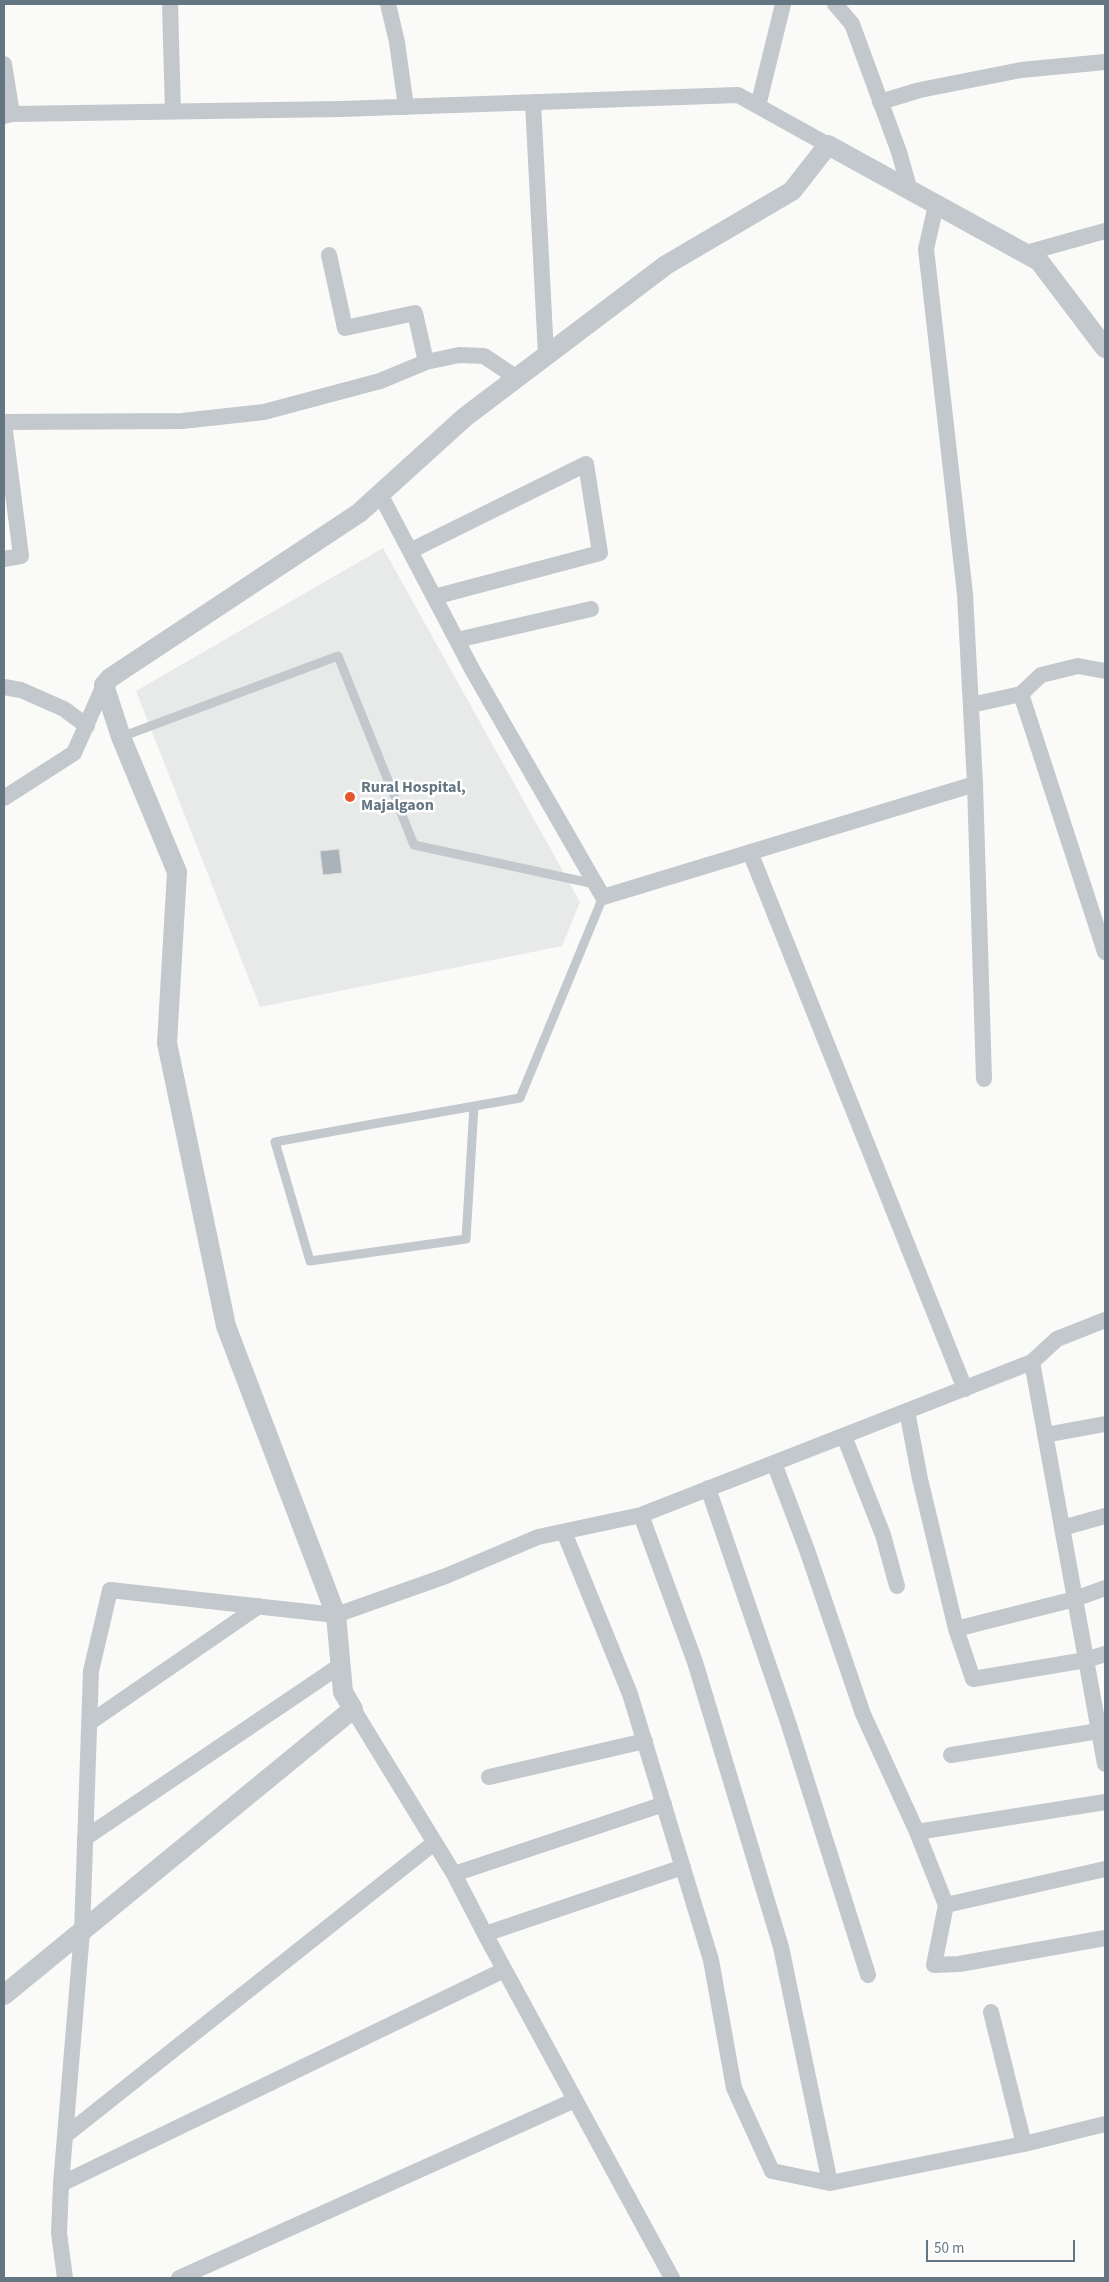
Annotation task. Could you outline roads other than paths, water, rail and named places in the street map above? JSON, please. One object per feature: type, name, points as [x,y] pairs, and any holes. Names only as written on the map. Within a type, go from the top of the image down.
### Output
[{"type":"street","points":[[170,4],[173,112]]},
{"type":"street","points":[[388,4],[397,42],[406,107]]},
{"type":"street","points":[[758,106],[783,4]]},
{"type":"street","points":[[834,4],[852,24],[910,191]]},
{"type":"street","points":[[880,102],[920,90],[1021,70],[1105,62]]},
{"type":"street","points":[[4,64],[8,115],[406,107],[738,95],[910,191],[1039,260],[1105,348]]},
{"type":"street","points":[[533,102],[546,355]]},
{"type":"street","points":[[4,798],[74,753],[104,685],[110,678],[358,513],[465,417],[666,265],[792,191],[828,145]]},
{"type":"street","points":[[936,205],[926,249],[965,594],[975,784],[984,1079]]},
{"type":"street","points":[[1026,254],[1105,231]]},
{"type":"street","points":[[330,255],[345,328],[415,313],[426,362]]},
{"type":"street","points":[[4,559],[21,556],[4,423],[182,421],[264,412],[380,381],[426,362],[459,355],[484,356],[517,378]]},
{"type":"street","points":[[410,551],[586,464],[600,553],[434,597]]},
{"type":"street","points":[[380,494],[457,640],[599,890],[750,852],[975,784]]},
{"type":"street","points":[[457,640],[591,609]]},
{"type":"street","points":[[970,705],[1021,694],[1041,675],[1078,666],[1105,671]]},
{"type":"street","points":[[104,685],[121,737],[177,872],[167,1042],[226,1326],[336,1615],[343,1692],[454,1874],[504,1970],[672,2278]]},
{"type":"street","points":[[4,687],[21,690],[64,709],[87,726]]},
{"type":"street","points":[[1021,694],[1105,952]]},
{"type":"street","points":[[750,852],[965,1388]]},
{"type":"street","points":[[65,2278],[59,2233],[60,2184],[66,2135],[82,1932],[91,1671],[110,1590],[336,1615],[446,1576],[538,1537],[640,1515],[1032,1362],[1057,1340],[1105,1320]]},
{"type":"street","points":[[1032,1362],[1086,1660],[1102,1731],[1105,1764]]},
{"type":"street","points":[[907,1411],[920,1479],[956,1629],[973,1680],[1086,1660],[1105,1654]]},
{"type":"street","points":[[1045,1435],[1105,1424]]},
{"type":"street","points":[[844,1436],[882,1535],[897,1586]]},
{"type":"street","points":[[774,1463],[807,1550],[863,1714],[917,1832],[946,1905],[934,1965],[959,1964],[1105,1938]]},
{"type":"street","points":[[708,1488],[788,1722],[868,1975]]},
{"type":"street","points":[[640,1515],[694,1662],[781,1947],[830,2183]]},
{"type":"street","points":[[1062,1528],[1105,1516]]},
{"type":"street","points":[[564,1532],[630,1694],[711,1960],[734,2088],[772,2171],[830,2183],[1024,2144],[1105,2124]]},
{"type":"street","points":[[956,1629],[1075,1599],[1105,1588]]},
{"type":"street","points":[[89,1723],[260,1606]]},
{"type":"street","points":[[85,1838],[341,1665]]},
{"type":"street","points":[[4,1995],[353,1709]]},
{"type":"street","points":[[951,1755],[1102,1731]]},
{"type":"street","points":[[489,1777],[645,1741]]},
{"type":"street","points":[[917,1832],[1105,1802]]},
{"type":"street","points":[[454,1874],[664,1804]]},
{"type":"street","points":[[66,2135],[434,1843]]},
{"type":"street","points":[[485,1934],[683,1867]]},
{"type":"street","points":[[946,1905],[1105,1869]]},
{"type":"street","points":[[60,2184],[504,1970]]},
{"type":"street","points":[[991,2012],[1024,2144]]},
{"type":"street","points":[[179,2278],[575,2100]]},
{"type":"lane","points":[[121,737],[338,656],[414,845],[599,890],[520,1098],[474,1106],[275,1142],[310,1261],[466,1239],[474,1106]]},
{"type":"place","name":"Rural Hospital, Majalgaon","points":[[350,797]]}]
